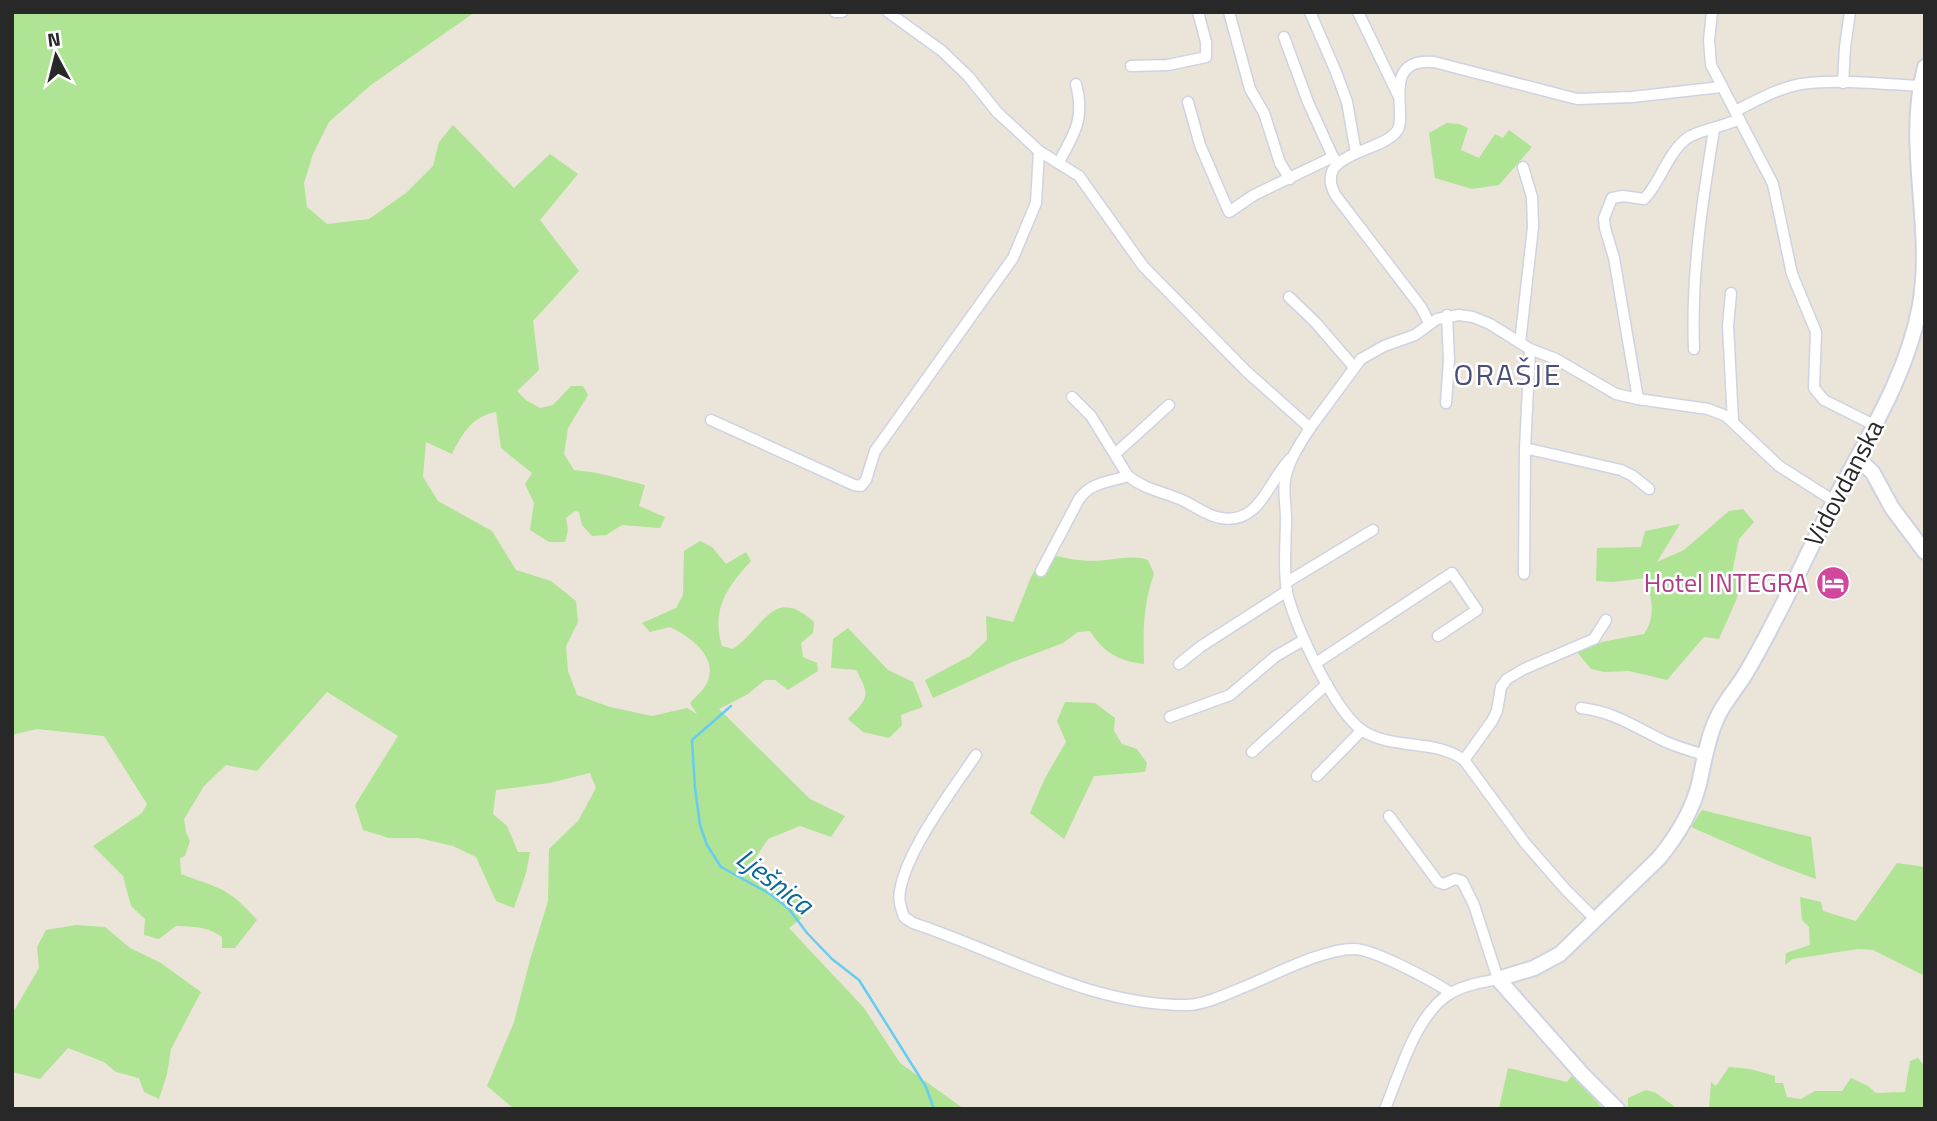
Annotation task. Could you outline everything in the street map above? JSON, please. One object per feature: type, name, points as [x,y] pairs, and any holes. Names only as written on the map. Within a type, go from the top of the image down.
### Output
[{"type":"street","points":[[835,12],[842,12]]},
{"type":"street","points":[[888,12],[942,51],[968,76],[997,112],[1039,151],[1079,176],[1143,266],[1246,371],[1310,428]]},
{"type":"street","points":[[1132,66],[1168,65],[1206,57],[1206,42],[1198,12]]},
{"type":"street","points":[[1229,12],[1250,89],[1264,113],[1280,163],[1290,179]]},
{"type":"street","points":[[1310,12],[1347,103],[1356,153]]},
{"type":"street","points":[[1358,12],[1398,95]]},
{"type":"street","points":[[1712,12],[1709,52],[1711,65],[1773,184],[1791,274],[1816,332],[1814,388],[1824,400],[1876,426]]},
{"type":"street","points":[[1843,83],[1850,12]]},
{"type":"street","points":[[1284,37],[1308,102],[1335,161],[1331,187],[1421,307],[1429,323]]},
{"type":"street","points":[[1188,102],[1200,145],[1229,212],[1254,195],[1385,141],[1397,132],[1400,123],[1400,81],[1408,69],[1427,61],[1577,99],[1632,97],[1721,87]]},
{"type":"street","name":"Vidovdanska","points":[[1385,1109],[1419,1027],[1438,1003],[1451,993],[1546,963],[1560,954],[1659,858],[1672,842],[1691,808],[1699,786],[1712,727],[1722,707],[1746,673],[1834,501],[1876,426],[1915,330],[1921,302],[1924,262],[1916,133],[1925,67]]},
{"type":"street","points":[[1638,399],[1614,258],[1605,228],[1604,218],[1612,198],[1647,197],[1683,141],[1696,133],[1714,130],[1791,87],[1843,83],[1921,86]]},
{"type":"street","points":[[1059,162],[1082,112],[1076,85]]},
{"type":"street","points":[[1694,349],[1694,286],[1701,213],[1714,130]]},
{"type":"street","points":[[711,420],[751,440],[861,486],[866,480],[875,451],[1013,258],[1036,203],[1039,151]]},
{"type":"street","points":[[1523,167],[1532,197],[1533,227],[1525,346],[1524,574]]},
{"type":"street","points":[[1731,293],[1728,326],[1733,421]]},
{"type":"street","points":[[1289,297],[1316,323],[1353,366]]},
{"type":"street","points":[[1446,403],[1449,360],[1447,316]]},
{"type":"street","points":[[1072,397],[1091,416],[1128,476],[1138,485],[1181,500],[1220,518],[1235,518],[1250,512],[1262,501],[1353,366],[1370,352],[1415,335],[1429,323],[1447,316],[1473,317],[1525,346],[1566,364],[1609,390],[1638,399],[1708,409],[1733,421],[1770,458],[1834,501]]},
{"type":"street","points":[[1115,454],[1169,405]]},
{"type":"street","points":[[1525,448],[1621,470],[1649,489]]},
{"type":"street","points":[[1293,456],[1285,480],[1287,587],[1304,640],[1346,714],[1362,730],[1388,741],[1438,749],[1464,760],[1525,843],[1596,920]]},
{"type":"street","points":[[1858,458],[1873,473],[1897,516],[1925,552]]},
{"type":"street","points":[[1041,571],[1068,517],[1086,489],[1128,476]]},
{"type":"street","points":[[1179,664],[1200,646],[1373,530]]},
{"type":"street","points":[[1316,663],[1452,573],[1477,610],[1438,636]]},
{"type":"street","points":[[1464,760],[1492,721],[1497,711],[1501,687],[1507,679],[1594,639],[1602,631],[1606,620]]},
{"type":"street","points":[[1170,717],[1230,695],[1276,656],[1304,640]]},
{"type":"street","points":[[1252,752],[1327,684]]},
{"type":"street","points":[[1581,708],[1621,718],[1660,739],[1705,755]]},
{"type":"street","points":[[1317,776],[1362,730]]},
{"type":"street","points":[[976,755],[938,810],[907,867],[899,901],[904,917],[913,923],[1105,996],[1147,1002],[1191,1005],[1226,994],[1330,952],[1356,948],[1372,952],[1451,993]]},
{"type":"street","points":[[1389,816],[1438,882],[1444,884],[1455,879],[1462,881],[1474,905],[1497,979],[1574,1066],[1617,1109]]},
{"type":"green space","points":[[12,12],[475,12],[371,85],[329,122],[313,154],[304,183],[307,207],[327,224],[369,219],[406,193],[433,166],[439,142],[453,125],[514,188],[550,154],[578,174],[540,220],[579,271],[533,321],[539,370],[517,391],[540,408],[553,405],[571,386],[583,386],[588,395],[568,428],[564,454],[574,470],[645,485],[639,506],[665,517],[660,528],[622,525],[606,535],[592,536],[582,525],[579,512],[575,511],[566,518],[568,530],[565,542],[549,542],[530,530],[534,503],[525,484],[532,473],[501,448],[496,412],[474,422],[452,454],[426,442],[423,477],[438,501],[492,531],[516,570],[551,581],[576,601],[578,622],[566,646],[568,671],[577,695],[610,707],[652,716],[687,708],[697,714],[690,703],[708,681],[709,663],[705,655],[686,636],[670,627],[650,632],[642,623],[676,608],[683,595],[684,551],[700,541],[712,547],[726,564],[746,552],[751,561],[723,600],[719,621],[722,646],[733,649],[770,613],[779,608],[800,612],[814,622],[813,633],[801,643],[803,657],[817,663],[818,671],[788,690],[775,680],[765,680],[748,694],[719,709],[810,799],[845,816],[831,837],[800,826],[768,839],[750,866],[800,895],[807,914],[789,928],[864,1008],[900,1063],[964,1109],[514,1109],[487,1086],[514,1022],[548,901],[549,849],[578,821],[596,788],[590,773],[549,783],[496,790],[493,814],[507,826],[518,852],[530,852],[514,908],[496,901],[476,857],[453,846],[418,838],[389,838],[363,830],[355,805],[398,736],[327,692],[257,771],[226,765],[204,786],[184,819],[190,841],[185,856],[180,858],[181,874],[223,890],[239,901],[257,920],[235,948],[222,948],[222,937],[200,928],[176,926],[159,939],[144,935],[145,919],[131,906],[123,876],[93,846],[142,813],[147,804],[104,736],[37,729],[12,735]]},
{"type":"green space","points":[[1447,123],[1468,128],[1461,150],[1479,158],[1495,134],[1503,138],[1509,130],[1532,147],[1499,185],[1472,189],[1435,178],[1429,133]]},
{"type":"green space","points":[[1743,509],[1754,522],[1739,539],[1732,573],[1740,584],[1737,598],[1719,639],[1704,637],[1667,680],[1629,671],[1605,672],[1591,669],[1577,652],[1602,642],[1644,634],[1652,613],[1646,578],[1596,581],[1597,548],[1641,547],[1645,531],[1680,524],[1657,562],[1684,550],[1729,511]]},
{"type":"green space","points":[[1044,553],[1087,561],[1128,558],[1148,560],[1154,574],[1144,618],[1144,664],[1126,661],[1112,654],[1100,645],[1090,631],[1078,632],[1063,643],[1010,663],[933,698],[925,680],[970,656],[987,640],[986,616],[1013,622]]},
{"type":"green space","points":[[848,628],[888,670],[913,682],[923,707],[901,715],[902,725],[889,738],[863,732],[848,719],[863,701],[864,686],[856,670],[831,668],[833,639]]},
{"type":"green space","points":[[1065,702],[1095,703],[1115,718],[1114,731],[1122,744],[1137,749],[1147,763],[1145,772],[1094,776],[1064,839],[1030,813],[1045,778],[1066,742],[1057,721]]},
{"type":"green space","points":[[1702,810],[1811,837],[1816,879],[1691,827]]},
{"type":"green space","points":[[1897,863],[1925,867],[1925,976],[1873,950],[1858,949],[1793,959],[1785,965],[1786,953],[1810,945],[1809,927],[1802,920],[1800,897],[1821,902],[1823,911],[1856,921]]},
{"type":"green space","points":[[76,925],[105,927],[130,948],[161,963],[201,992],[171,1049],[159,1099],[144,1092],[139,1078],[116,1072],[104,1062],[68,1048],[40,1079],[12,1072],[12,1014],[39,968],[37,947],[46,930]]},
{"type":"green space","points":[[1918,1058],[1925,1067],[1925,1109],[1709,1109],[1711,1082],[1716,1086],[1729,1067],[1775,1076],[1775,1083],[1783,1083],[1787,1097],[1801,1099],[1815,1091],[1842,1091],[1851,1078],[1876,1093],[1905,1092],[1910,1061]]},
{"type":"green space","points":[[1508,1068],[1567,1082],[1573,1074],[1603,1109],[1499,1108]]},
{"type":"green space","points":[[1646,1090],[1656,1093],[1678,1109],[1628,1109],[1628,1098]]},
{"type":"waterway","name":"Lješnica","points":[[731,706],[692,740],[700,825],[707,845],[721,867],[770,894],[789,909],[832,959],[859,980],[926,1087],[934,1109]]},
{"type":"place","name":"Hotel INTEGRA","points":[[1833,583]]},
{"type":"district","name":"ORAŠJE","points":[[1508,375]]}]
